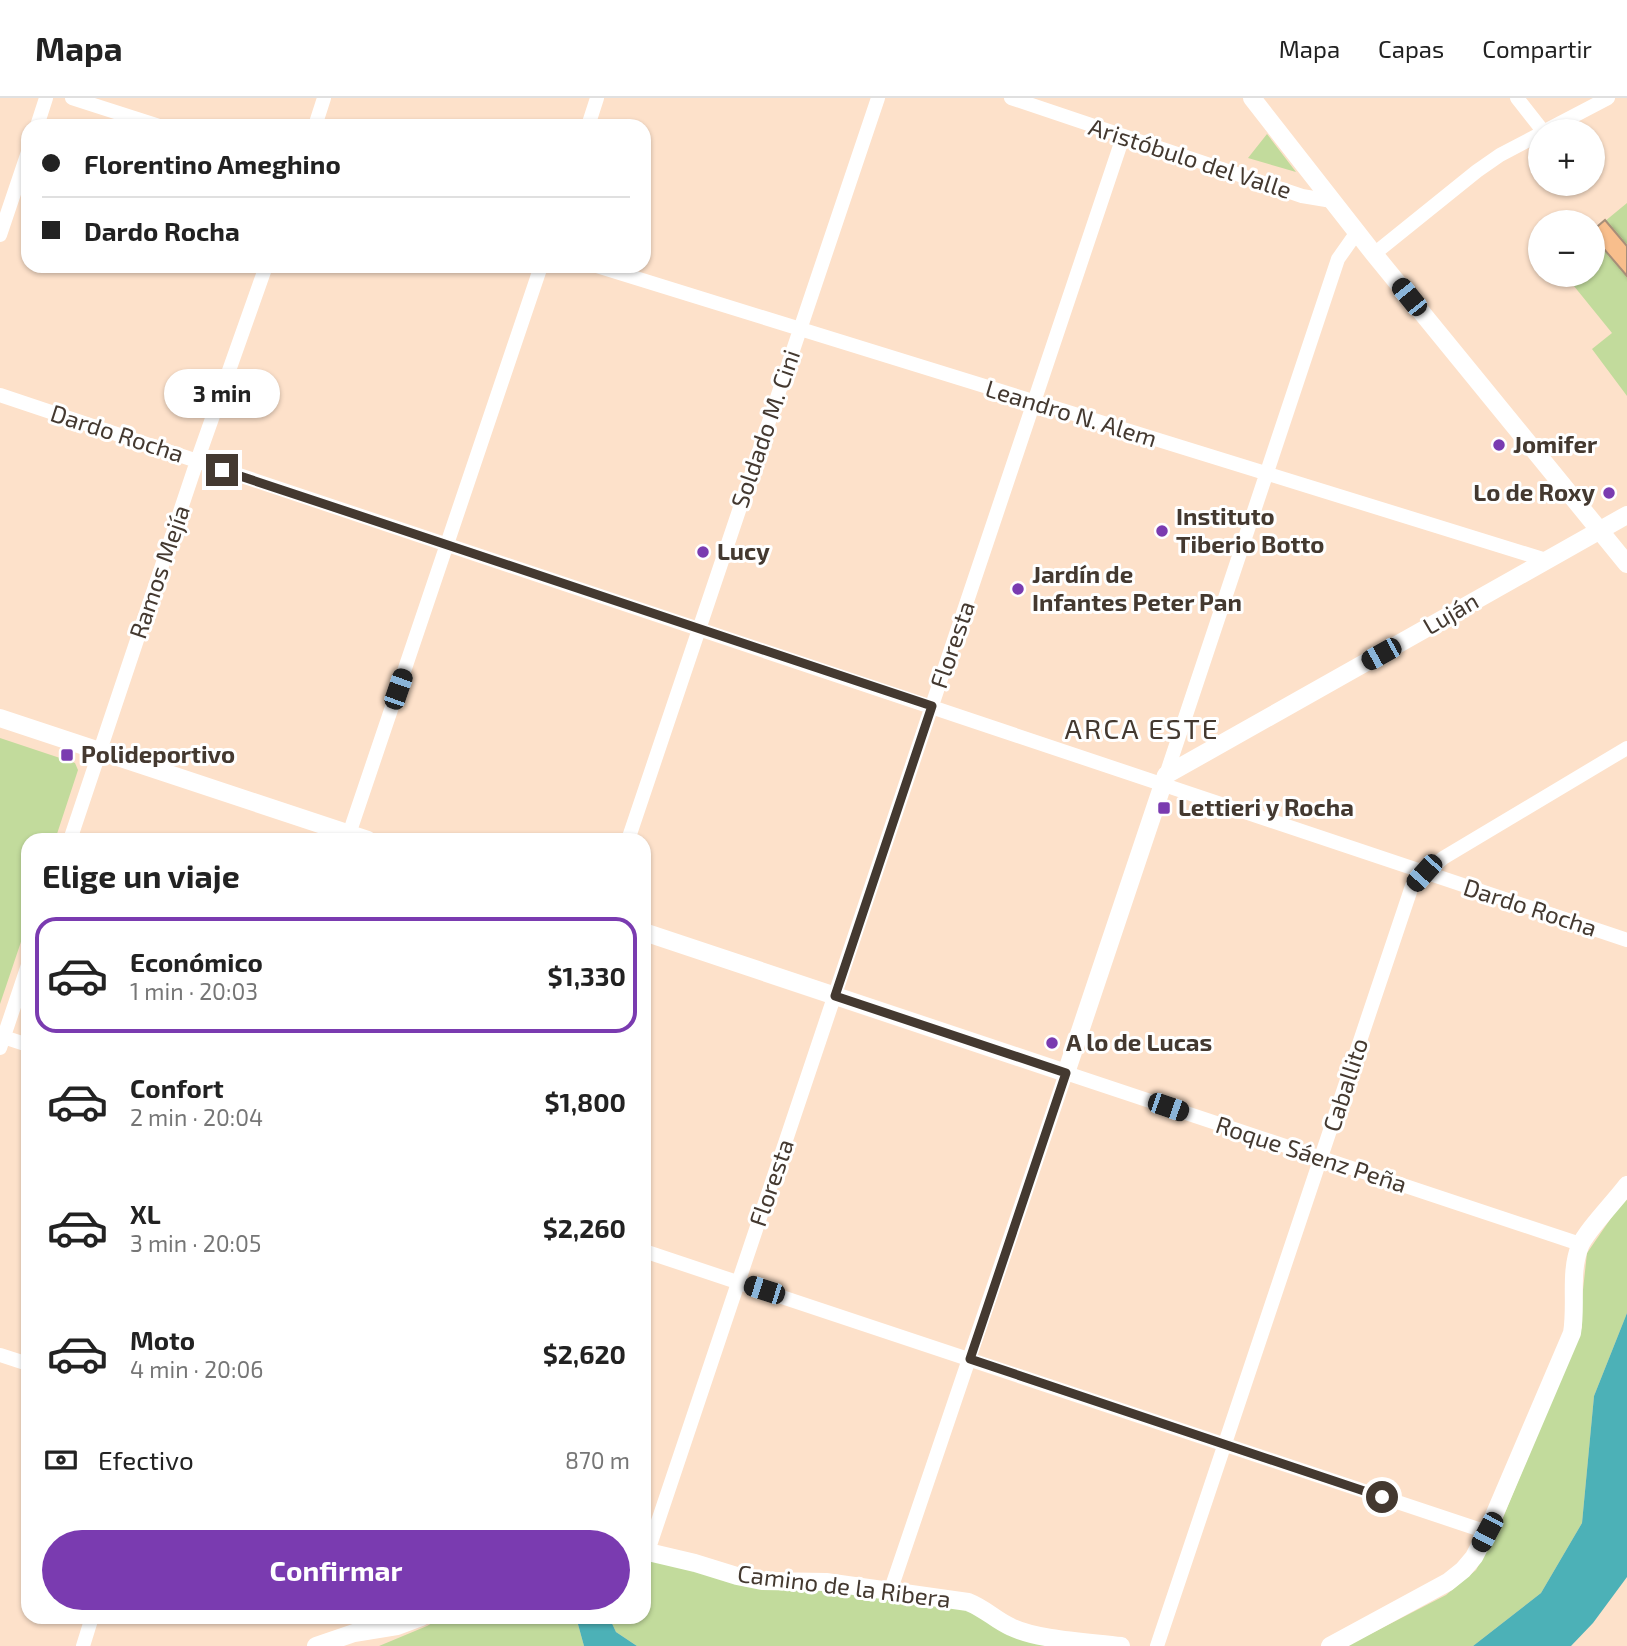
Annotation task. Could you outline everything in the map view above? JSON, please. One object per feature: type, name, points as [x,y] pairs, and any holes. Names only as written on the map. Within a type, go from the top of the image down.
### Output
[{"type":"street","points":[[39,119],[46,98]]},
{"type":"street","points":[[72,98],[137,119]]},
{"type":"street","points":[[317,119],[324,98]]},
{"type":"street","points":[[590,119],[597,98]]},
{"type":"street","name":"Soldado M. Cini","points":[[630,833],[878,98]]},
{"type":"street","name":"Aristóbulo del Valle","points":[[1011,98],[1302,196],[1332,201]]},
{"type":"street","points":[[1252,98],[1374,254],[1627,564]]},
{"type":"street","points":[[1517,98],[1533,119]]},
{"type":"street","points":[[1568,119],[1608,98]]},
{"type":"street","name":"Floresta","points":[[651,1537],[1123,137]]},
{"type":"street","points":[[1374,254],[1477,171],[1528,140]]},
{"type":"street","points":[[0,235],[21,173]]},
{"type":"street","points":[[891,1589],[1338,260],[1357,232]]},
{"type":"street","name":"Ramos Mejía","points":[[72,833],[197,461],[264,273]]},
{"type":"street","points":[[349,833],[539,273]]},
{"type":"street","name":"Leandro N. Alem","points":[[619,273],[1546,560]]},
{"type":"street","name":"Dardo Rocha","points":[[0,395],[932,706],[1165,779],[1424,873],[1627,940]]},
{"type":"street","name":"Luján","points":[[1165,779],[1627,515]]},
{"type":"street","points":[[0,718],[336,833]]},
{"type":"street","name":"Caballito","points":[[1157,1646],[1412,886],[1443,858],[1627,748]]},
{"type":"street","name":"Roque Sáenz Peña","points":[[651,934],[1580,1244]]},
{"type":"street","points":[[21,984],[1,1040],[21,1044]]},
{"type":"street","points":[[1330,1646],[1448,1582],[1474,1557],[1572,1333],[1574,1269],[1580,1244],[1627,1185]]},
{"type":"street","points":[[651,1253],[1487,1532]]},
{"type":"street","points":[[0,1355],[21,1362]]},
{"type":"street","name":"Camino de la Ribera","points":[[651,1552],[762,1581],[827,1582],[968,1602],[985,1608],[1010,1627],[1027,1633],[1121,1646]]},
{"type":"street","points":[[83,1646],[91,1624]]},
{"type":"street","points":[[316,1646],[354,1633],[402,1624]]},
{"type":"green space","points":[[1267,134],[1296,172],[1248,158]]},
{"type":"green space","points":[[1627,203],[1627,396],[1592,349],[1612,333],[1575,287],[1605,287],[1605,221]]},
{"type":"green space","points":[[0,738],[75,763],[78,770],[57,833],[21,833],[21,942],[0,1004]]},
{"type":"green space","points":[[1627,1195],[1627,1313],[1594,1396],[1582,1523],[1541,1593],[1473,1646],[1347,1646],[1446,1595],[1476,1570],[1497,1532],[1582,1327],[1587,1253]]},
{"type":"green space","points":[[651,1559],[961,1606],[1060,1646],[637,1646],[616,1632],[612,1624],[651,1624]]},
{"type":"green space","points":[[578,1624],[584,1646],[379,1646],[427,1626]]},
{"type":"water","points":[[1627,1313],[1627,1577],[1593,1623],[1571,1646],[1473,1646],[1541,1593],[1582,1523],[1594,1396]]},
{"type":"water","points":[[578,1624],[612,1624],[616,1632],[637,1646],[584,1646]]},
{"type":"building","points":[[1605,220],[1627,246],[1627,276],[1605,250]]},
{"type":"place","name":"Jomifer","points":[[1499,445]]},
{"type":"place","name":"Lo de Roxy","points":[[1609,493]]},
{"type":"place","name":"Instituto Tiberio Botto","points":[[1162,531]]},
{"type":"place","name":"Lucy","points":[[703,552]]},
{"type":"place","name":"Jardín de Infantes Peter Pan","points":[[1018,589]]},
{"type":"place","name":"Polideportivo","points":[[67,755]]},
{"type":"place","name":"Lettieri y Rocha","points":[[1164,808]]},
{"type":"place","name":"A lo de Lucas","points":[[1052,1043]]},
{"type":"district","name":"ARCA ESTE","points":[[1142,729]]},
{"type":"route","points":[[222,470],[932,706],[835,996],[1066,1073],[970,1359],[1382,1497]]}]
